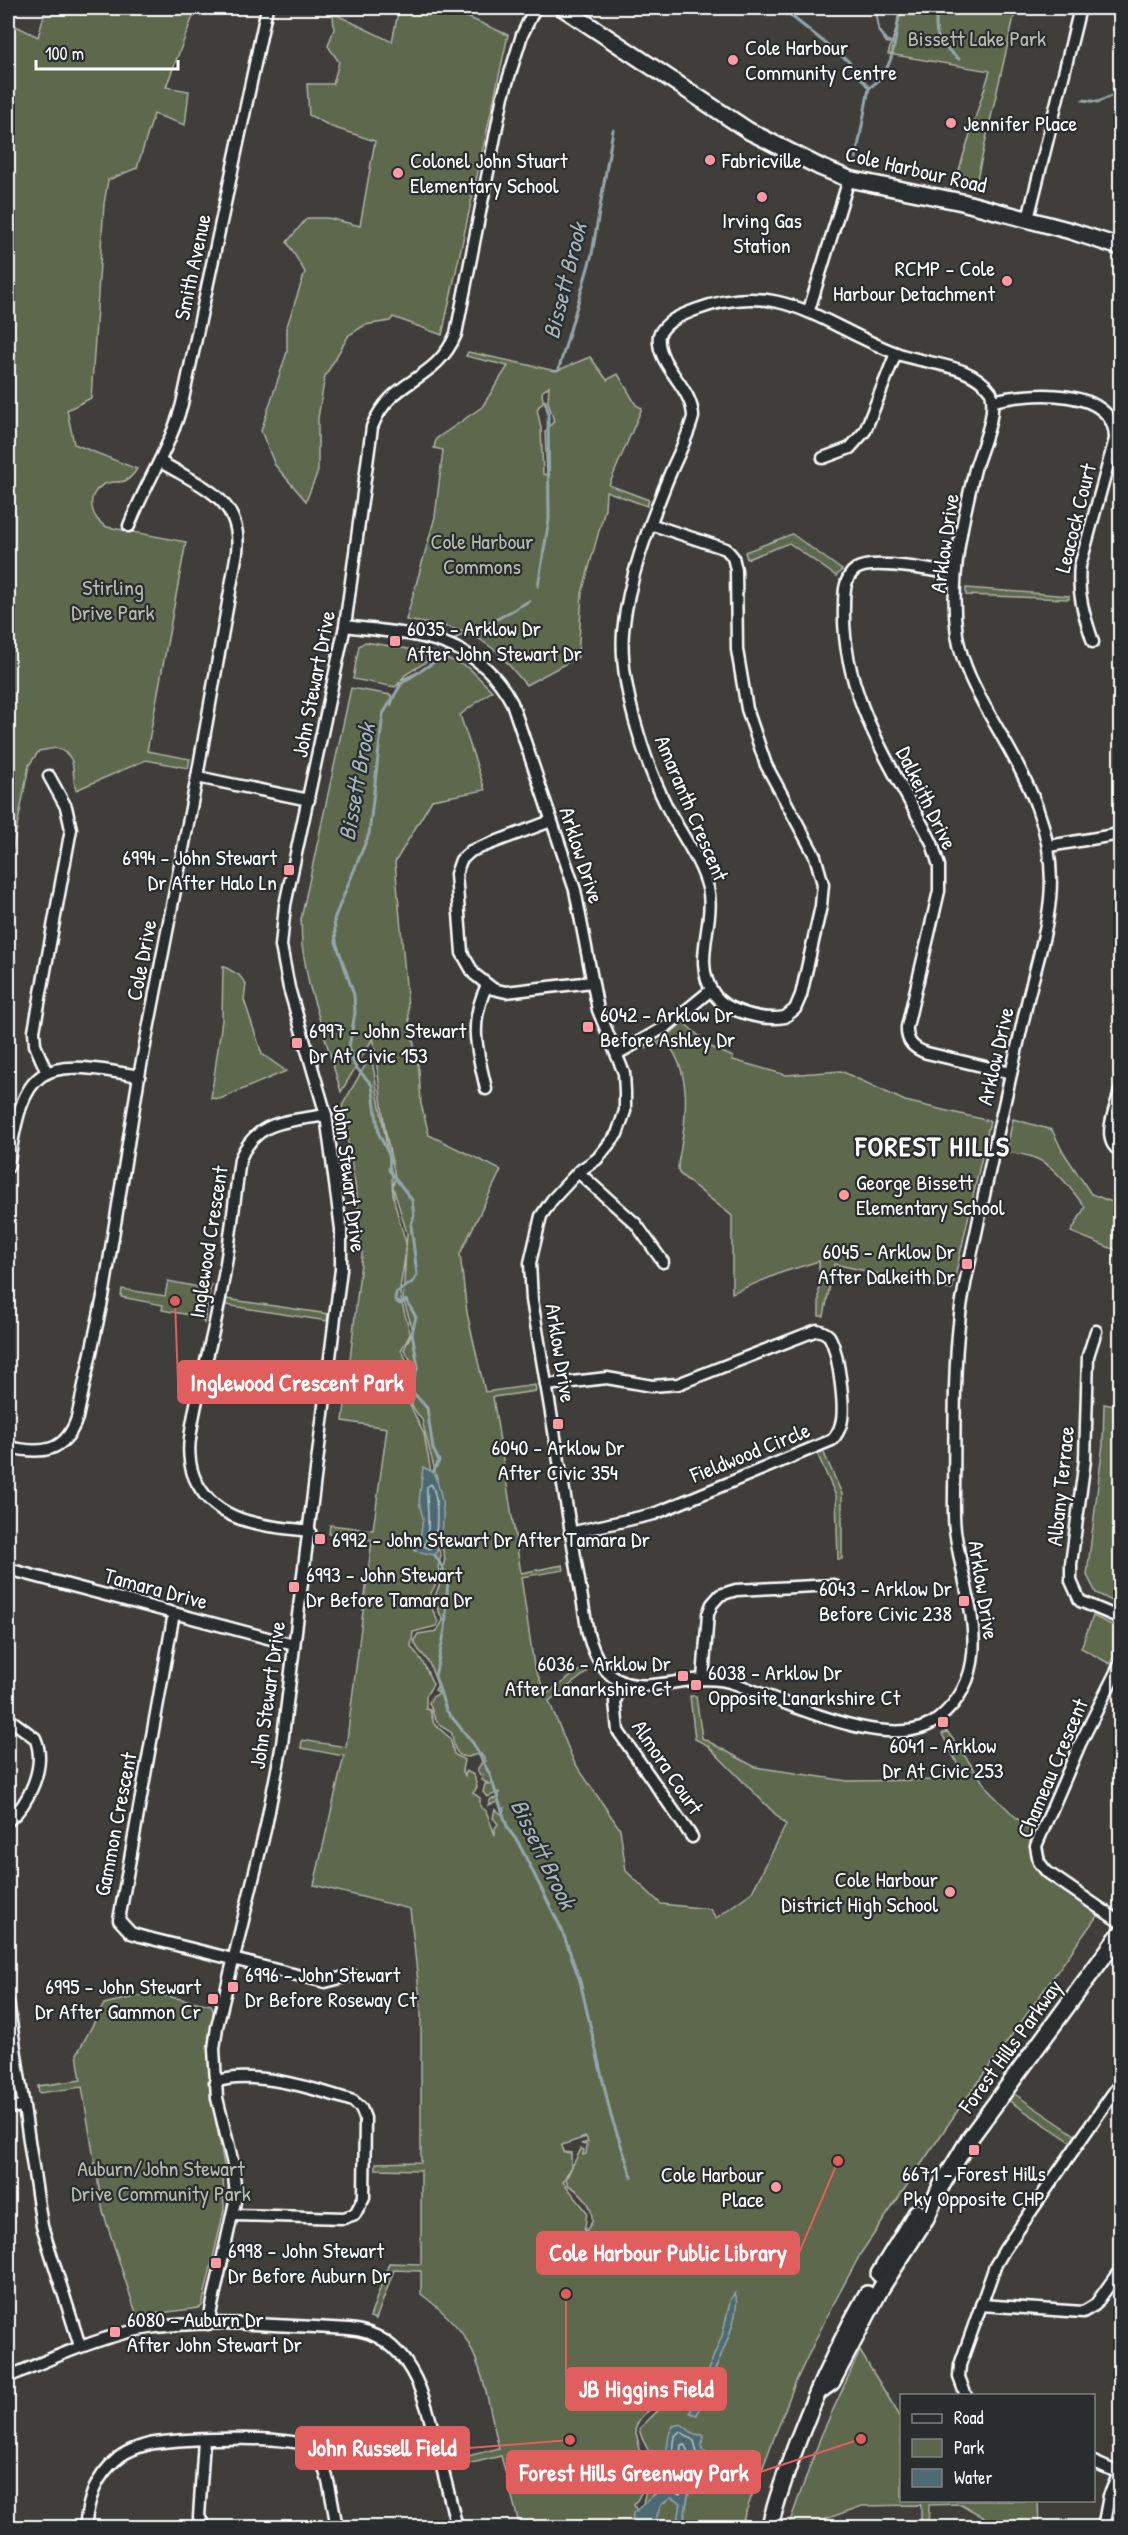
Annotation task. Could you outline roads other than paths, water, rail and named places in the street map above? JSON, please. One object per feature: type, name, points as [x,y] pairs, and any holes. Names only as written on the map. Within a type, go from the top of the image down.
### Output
[{"type":"main road","name":"Cole Harbour Road","points":[[563,8],[749,130],[789,153],[849,179],[1028,219],[1120,247]]},
{"type":"main road","name":"Forest Hills Parkway","points":[[769,2528],[794,2451],[818,2392],[832,2382],[881,2288],[926,2218],[940,2188],[970,2138],[1120,1934]]},
{"type":"street","name":"Smith Avenue","points":[[129,526],[140,495],[161,462],[183,404],[267,8]]},
{"type":"street","name":"John Stewart Drive","points":[[208,2324],[234,2215],[235,2181],[215,2082],[217,2027],[266,1826],[282,1744],[342,1259],[340,1219],[326,1115],[289,988],[281,946],[285,905],[345,626],[372,427],[386,400],[437,365],[446,355],[456,334],[503,96],[522,35],[535,8]]},
{"type":"street","points":[[1028,219],[1080,8]]},
{"type":"street","points":[[849,179],[809,310],[896,353],[966,373],[987,386],[994,401]]},
{"type":"street","name":"Amaranth Crescent","points":[[711,990],[705,974],[704,962],[710,911],[708,889],[666,804],[652,770],[635,716],[624,657],[623,631],[629,600],[650,524],[693,414],[690,403],[661,351],[659,335],[672,320],[722,301],[756,299],[809,310]]},
{"type":"street","points":[[822,458],[850,448],[866,431],[896,353]]},
{"type":"street","name":"Leacock Court","points":[[994,401],[1022,394],[1055,395],[1099,407],[1112,421],[1115,439],[1080,566],[1078,581],[1079,599],[1093,642]]},
{"type":"street","name":"Arklow Drive","points":[[345,626],[423,636],[449,644],[467,653],[492,673],[512,703],[579,903],[598,1010],[624,1073],[625,1111],[617,1134],[597,1158],[578,1172],[544,1210],[537,1226],[531,1255],[531,1293],[591,1646],[606,1673],[621,1683],[657,1686],[712,1678],[734,1683],[820,1717],[901,1732],[919,1730],[939,1719],[959,1692],[974,1657],[975,1640],[955,1534],[959,1323],[1050,899],[1049,846],[1042,814],[974,688],[961,654],[957,634],[955,573],[965,516],[994,401]]},
{"type":"street","name":"Cole Drive","points":[[8,1448],[32,1452],[47,1450],[64,1442],[74,1427],[104,1292],[139,1076],[197,777],[238,533],[233,513],[225,503],[161,462]]},
{"type":"street","points":[[617,1054],[667,1026],[711,990],[720,1001],[739,1011],[781,1018],[792,1012],[798,1004],[806,976],[821,906],[823,884],[815,856],[766,765],[747,709],[738,659],[736,570],[733,557],[724,548],[650,524]]},
{"type":"street","name":"Dalkeith Drive","points":[[955,573],[873,565],[856,569],[847,579],[844,594],[845,645],[852,681],[862,710],[932,843],[939,866],[939,891],[907,1027],[909,1041],[917,1049],[927,1053],[1011,1073]]},
{"type":"street","points":[[47,1073],[35,1045],[34,1031],[70,830],[63,800],[49,776]]},
{"type":"street","points":[[197,777],[309,800]]},
{"type":"street","points":[[551,821],[471,851],[458,865],[456,874],[462,953],[471,971],[487,985],[511,992],[592,982]]},
{"type":"street","points":[[1049,846],[1120,834]]},
{"type":"street","points":[[486,1089],[474,1036],[478,1004],[487,985]]},
{"type":"street","points":[[8,1167],[14,1124],[22,1100],[35,1081],[47,1073],[76,1066],[139,1076]]},
{"type":"street","points":[[1120,1091],[1110,1136],[1112,1144],[1120,1151]]},
{"type":"street","name":"Inglewood Crescent","points":[[310,1531],[252,1523],[235,1518],[221,1509],[197,1483],[191,1467],[189,1439],[218,1314],[240,1160],[244,1149],[265,1127],[326,1115]]},
{"type":"street","points":[[578,1172],[636,1224],[663,1262]]},
{"type":"street","name":"Fieldwood Circle","points":[[546,1386],[607,1378],[652,1386],[678,1384],[816,1330],[825,1332],[830,1338],[839,1378],[842,1419],[838,1432],[832,1440],[654,1514],[570,1533]]},
{"type":"street","name":"Albany Terrace","points":[[1096,1331],[1089,1356],[1085,1460],[1071,1581],[1080,1601],[1120,1618]]},
{"type":"street","name":"Tamara Drive","points":[[8,1569],[294,1645]]},
{"type":"street","points":[[703,1678],[708,1614],[712,1604],[720,1595],[736,1590],[834,1585]]},
{"type":"street","name":"Gammon Crescent","points":[[174,1613],[118,1918],[131,1933],[233,1959]]},
{"type":"street","name":"Chameau Crescent","points":[[1120,1664],[1080,1744],[1036,1846],[1039,1862],[1047,1872],[1120,1922]]},
{"type":"street","name":"Almora Court","points":[[621,1683],[615,1702],[618,1731],[692,1837]]},
{"type":"street","points":[[8,1718],[35,1738],[39,1755],[27,1802],[8,1821]]},
{"type":"street","points":[[233,1959],[324,1982],[352,1975]]},
{"type":"street","points":[[8,2002],[42,2226],[80,2346]]},
{"type":"street","points":[[215,2082],[224,2079],[250,2078],[284,2084],[353,2101],[361,2108],[365,2118],[364,2193],[362,2205],[355,2214],[344,2218],[234,2215]]},
{"type":"street","points":[[965,2394],[959,2378],[960,2365],[995,2266],[1005,2248],[1120,2083]]},
{"type":"street","points":[[8,2108],[23,2106]]},
{"type":"street","points":[[981,2305],[1083,2312],[1095,2305],[1120,2270]]},
{"type":"street","points":[[8,2377],[80,2346],[137,2331],[208,2324],[353,2329],[378,2337],[391,2346],[415,2375],[426,2402],[457,2528]]},
{"type":"street","points":[[85,2528],[91,2493],[104,2471],[118,2458],[162,2442],[204,2440],[295,2442],[312,2448],[321,2459],[337,2528]]},
{"type":"street","points":[[204,2440],[199,2517],[206,2528]]},
{"type":"street","points":[[1095,2462],[1120,2472],[1109,2496],[1103,2528]]},
{"type":"water","points":[[423,1467],[433,1472],[442,1502],[443,1524],[435,1555],[415,1551],[420,1540],[423,1518],[419,1503]]},
{"type":"water","points":[[735,2293],[737,2304],[729,2335],[697,2415],[690,2413],[722,2336],[731,2298]]},
{"type":"water","points":[[681,2424],[694,2434],[703,2435],[702,2450],[721,2459],[720,2468],[709,2471],[694,2482],[688,2497],[683,2527],[677,2527],[681,2503],[671,2498],[661,2505],[653,2527],[632,2527],[633,2513],[662,2488],[669,2434],[673,2426]]},
{"type":"waterway","points":[[781,8],[848,61],[869,88],[878,81],[889,63],[900,8]]},
{"type":"waterway","points":[[875,8],[879,31],[887,42],[894,43]]},
{"type":"waterway","points":[[937,8],[938,37],[945,47],[959,59]]},
{"type":"waterway","points":[[856,158],[869,88]]},
{"type":"waterway","points":[[1083,100],[1098,102],[1120,92]]},
{"type":"waterway","name":"Bissett Brook","points":[[559,368],[592,254],[613,130]]},
{"type":"waterway","name":"Bissett Brook","points":[[538,586],[549,520],[548,411],[545,401]]},
{"type":"waterway","name":"Bissett Brook","points":[[433,1472],[439,1461],[433,1449],[427,1408],[410,1389],[418,1366],[412,1333],[416,1317],[406,1300],[400,1304],[395,1300],[396,1293],[414,1281],[417,1274],[411,1225],[414,1216],[412,1200],[389,1170],[390,1157],[379,1134],[372,1085],[354,1065],[349,1047],[355,1013],[354,995],[336,942],[334,919],[369,834],[383,714],[402,683],[445,655],[457,637],[529,601]]},
{"type":"waterway","name":"Bissett Brook","points":[[435,1555],[448,1577],[445,1630],[435,1676],[446,1710],[473,1743],[490,1775],[508,1829],[518,1842],[562,1930],[580,1981],[611,2116],[632,2177]]},
{"type":"place","name":"Cole Harbour Community Centre","points":[[733,60]]},
{"type":"place","name":"Jennifer Place","points":[[951,123]]},
{"type":"place","name":"Fabricville","points":[[710,160]]},
{"type":"place","name":"Colonel John Stuart Elementary School","points":[[398,173]]},
{"type":"place","name":"Irving Gas Station","points":[[762,197]]},
{"type":"place","name":"RCMP - Cole Harbour Detachment","points":[[1007,281]]},
{"type":"place","name":"6035 - Arklow Dr After John Stewart Dr","points":[[395,641]]},
{"type":"place","name":"6994 - John Stewart Dr After Halo Ln","points":[[289,870]]},
{"type":"place","name":"6042 - Arklow Dr Before Ashley Dr","points":[[588,1027]]},
{"type":"place","name":"6997 - John Stewart Dr At Civic 153","points":[[297,1043]]},
{"type":"place","name":"George Bissett Elementary School","points":[[844,1195]]},
{"type":"place","name":"6045 - Arklow Dr After Dalkeith Dr","points":[[967,1264]]},
{"type":"place","name":"Inglewood Crescent Park","points":[[175,1301]]},
{"type":"place","name":"6040 - Arklow Dr After Civic 354","points":[[558,1424]]},
{"type":"place","name":"6992 - John Stewart Dr After Tamara Dr","points":[[320,1539]]},
{"type":"place","name":"6993 - John Stewart Dr Before Tamara Dr","points":[[294,1587]]},
{"type":"place","name":"6043 - Arklow Dr Before Civic 238","points":[[964,1601]]},
{"type":"place","name":"6036 - Arklow Dr After Lanarkshire Ct","points":[[683,1676]]},
{"type":"place","name":"6038 - Arklow Dr Opposite Lanarkshire Ct","points":[[696,1685]]},
{"type":"place","name":"6041 - Arklow Dr At Civic 253","points":[[943,1722]]},
{"type":"place","name":"Cole Harbour District High School","points":[[950,1892]]},
{"type":"place","name":"6996 - John Stewart Dr Before Roseway Ct","points":[[233,1987]]},
{"type":"place","name":"6995 - John Stewart Dr After Gammon Cr","points":[[213,1999]]},
{"type":"place","name":"6671 - Forest Hills Pky Opposite CHP","points":[[974,2150]]},
{"type":"place","name":"Cole Harbour Public Library","points":[[838,2161]]},
{"type":"place","name":"Cole Harbour Place","points":[[776,2187]]},
{"type":"place","name":"6998 - John Stewart Dr Before Auburn Dr","points":[[216,2263]]},
{"type":"place","name":"JB Higgins Field","points":[[566,2294]]},
{"type":"place","name":"6080 - Auburn Dr After John Stewart Dr","points":[[115,2332]]},
{"type":"place","name":"Forest Hills Greenway Park","points":[[861,2439]]},
{"type":"place","name":"John Russell Field","points":[[570,2440]]},
{"type":"district","name":"FOREST HILLS","points":[[933,1146]]},
{"type":"park label","name":"Bissett Lake Park","points":[[977,38]]},
{"type":"park label","name":"Cole Harbour Commons","points":[[482,554]]},
{"type":"park label","name":"Stirling Drive Park","points":[[113,600]]},
{"type":"park label","name":"Auburn/John Stewart Drive Community Park","points":[[161,2180]]}]
